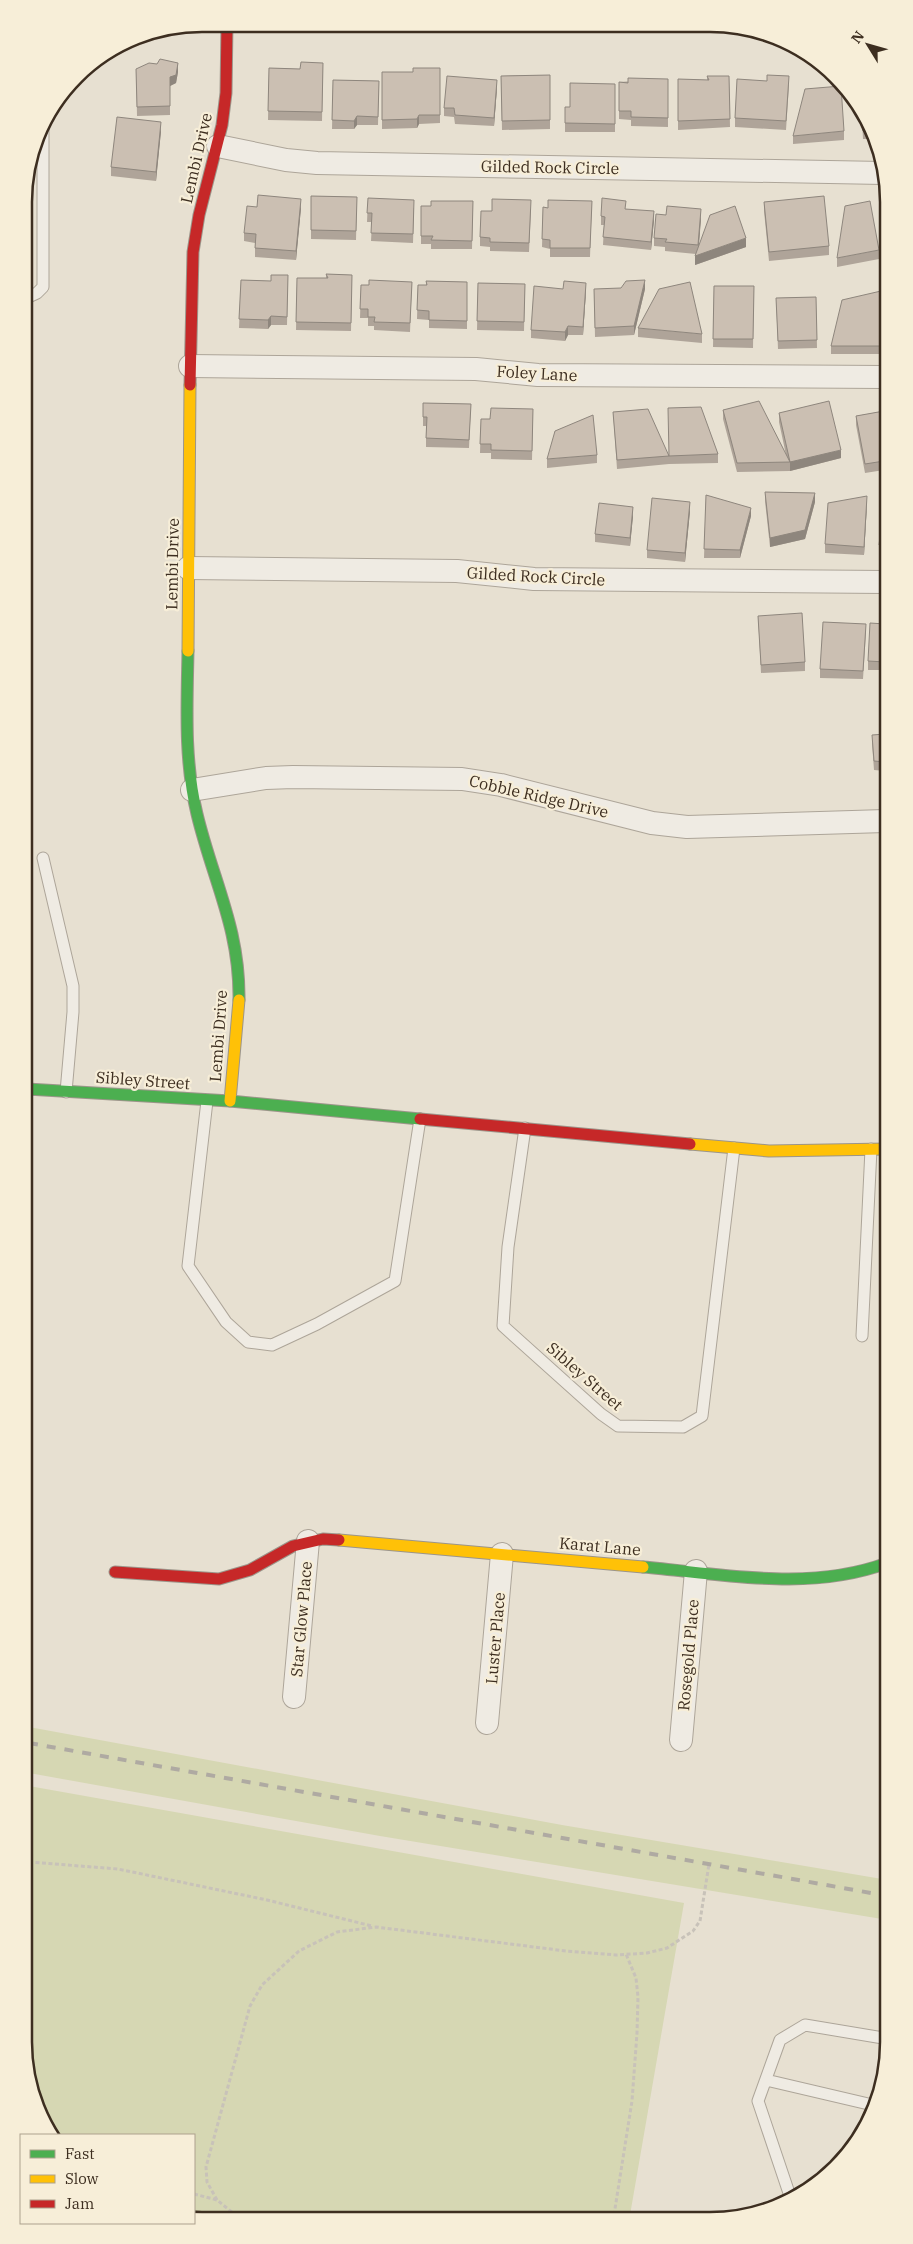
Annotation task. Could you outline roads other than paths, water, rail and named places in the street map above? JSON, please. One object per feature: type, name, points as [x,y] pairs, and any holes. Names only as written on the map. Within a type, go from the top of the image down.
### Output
[{"type":"street","name":"Lembi Drive","points":[[227,32],[226,93],[218,146],[199,215],[193,252],[190,366],[187,750],[192,790],[203,836],[226,901],[236,950],[239,994],[238,1024],[230,1101]]},
{"type":"street","name":"Gilded Rock Circle","points":[[218,146],[286,160],[317,163],[878,173]]},
{"type":"street","name":"Foley Lane","points":[[190,366],[476,369],[538,375],[881,378]]},
{"type":"street","name":"Gilded Rock Circle","points":[[188,568],[457,571],[534,579],[881,582]]},
{"type":"street","name":"Cobble Ridge Drive","points":[[192,790],[266,778],[462,779],[502,785],[652,823],[687,827],[881,821]]},
{"type":"street","name":"Sibley Street","points":[[33,1089],[230,1101],[769,1151],[880,1149]]},
{"type":"street","name":"Karat Lane","points":[[308,1540],[339,1539],[810,1580],[851,1575],[880,1565]]},
{"type":"street","points":[[115,1572],[219,1579],[250,1570],[277,1553],[308,1540]]},
{"type":"street","name":"Star Glow Place","points":[[294,1697],[308,1540]]},
{"type":"street","name":"Luster Place","points":[[487,1722],[502,1554]]},
{"type":"street","name":"Rosegold Place","points":[[681,1740],[696,1571]]},
{"type":"lane","points":[[33,294],[43,287],[43,143]]},
{"type":"lane","points":[[43,858],[73,986],[73,1012],[66,1092]]},
{"type":"lane","points":[[207,1101],[188,1266],[226,1322],[248,1342],[272,1346],[317,1324],[395,1281],[420,1119]]},
{"type":"lane","name":"Sibley Street","points":[[525,1128],[508,1247],[503,1326],[600,1414],[618,1426],[683,1427],[702,1416],[734,1148]]},
{"type":"lane","points":[[862,1336],[871,1149]]},
{"type":"lane","points":[[789,2192],[758,2102],[780,2040],[805,2025],[880,2038]]},
{"type":"lane","points":[[766,2080],[869,2104]]},
{"type":"railway","points":[[32,1744],[880,1895]]}]
